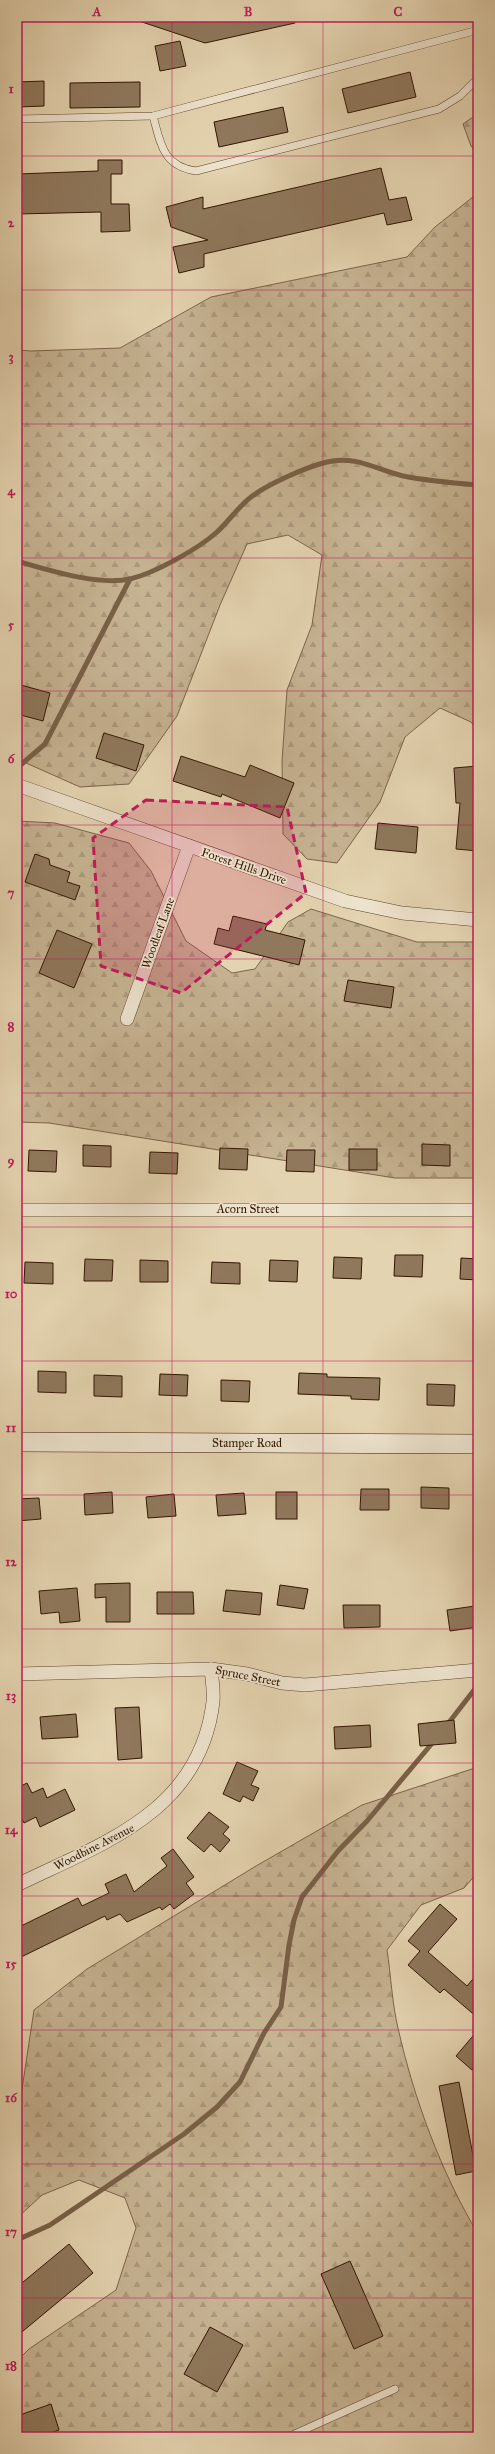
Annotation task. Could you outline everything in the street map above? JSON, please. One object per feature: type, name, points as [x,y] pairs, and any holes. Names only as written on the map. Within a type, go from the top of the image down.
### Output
[{"type":"street","name":"Forest Hills Drive","points":[[17,786],[368,907],[402,914],[478,920]]},
{"type":"street","name":"Woodleaf Lane","points":[[127,1019],[189,846]]},
{"type":"street","name":"Acorn Street","points":[[17,1210],[478,1210]]},
{"type":"street","name":"Stamper Road","points":[[17,1442],[478,1444]]},
{"type":"street","name":"Spruce Street","points":[[17,1674],[211,1668],[247,1674],[282,1683],[305,1685],[478,1670]]},
{"type":"street","name":"Woodbine Avenue","points":[[17,1885],[126,1832],[163,1804],[187,1773],[202,1746],[214,1701],[211,1668]]},
{"type":"lane","points":[[471,17],[478,22]]},
{"type":"lane","points":[[17,119],[153,116],[478,30]]},
{"type":"lane","points":[[153,116],[163,150],[168,159],[185,169],[196,171],[439,109],[460,96],[478,78]]},
{"type":"lane","points":[[288,2437],[395,2389]]},
{"type":"highlighted area","points":[[146,800],[287,807],[306,893],[181,993],[101,966],[93,838]]},
{"type":"green space","points":[[473,117],[478,117],[478,154],[471,146],[463,124]]},
{"type":"green space","points":[[478,193],[478,731],[471,722],[440,708],[405,737],[380,802],[337,863],[307,859],[283,834],[282,761],[287,690],[312,625],[322,555],[288,535],[247,544],[220,605],[177,716],[129,784],[80,787],[17,759],[17,350],[31,351],[120,348],[211,297],[407,257],[435,227]]},
{"type":"green space","points":[[17,821],[55,823],[129,843],[151,871],[186,941],[232,973],[255,969],[288,922],[311,909],[417,942],[478,942],[478,1178],[395,1178],[49,1123],[17,1122]]},
{"type":"green space","points":[[478,1767],[478,1872],[464,1888],[421,1905],[387,1950],[396,2019],[412,2081],[430,2134],[452,2186],[478,2234],[478,2437],[17,2437],[17,2361],[29,2349],[116,2290],[136,2228],[125,2198],[79,2180],[42,2195],[17,2218],[17,2092],[22,2089],[34,2010],[87,1969],[256,1866],[362,1805]]},
{"type":"building","points":[[134,17],[294,17],[295,23],[205,43],[133,19]]},
{"type":"building","points":[[180,41],[186,66],[160,71],[155,46]]},
{"type":"building","points":[[410,72],[416,97],[348,113],[342,89]]},
{"type":"building","points":[[44,81],[44,106],[17,107],[17,82]]},
{"type":"building","points":[[140,82],[140,107],[70,108],[70,83]]},
{"type":"building","points":[[283,107],[288,132],[219,147],[214,122]]},
{"type":"building","points":[[98,160],[122,160],[122,174],[111,174],[111,204],[129,204],[130,231],[101,232],[101,212],[17,214],[17,174],[98,171]]},
{"type":"building","points":[[381,168],[389,200],[406,197],[412,220],[387,225],[384,213],[204,254],[204,267],[179,273],[173,247],[208,240],[171,227],[166,207],[203,197],[203,209]]},
{"type":"building","points":[[17,684],[50,693],[43,721],[17,714]]},
{"type":"building","points":[[104,733],[144,745],[136,771],[96,758]]},
{"type":"building","points":[[181,756],[245,777],[250,765],[294,783],[280,818],[222,794],[221,797],[173,781]]},
{"type":"building","points":[[478,766],[478,851],[456,849],[460,803],[456,803],[454,768]]},
{"type":"building","points":[[378,823],[418,827],[416,853],[375,849]]},
{"type":"building","points":[[35,854],[49,859],[50,865],[70,872],[67,882],[80,886],[75,900],[25,882]]},
{"type":"building","points":[[233,916],[267,924],[265,930],[305,940],[299,965],[214,944],[218,928],[229,931]]},
{"type":"building","points":[[57,930],[92,944],[74,988],[39,973]]},
{"type":"building","points":[[348,980],[394,987],[391,1008],[344,1001]]},
{"type":"building","points":[[422,1144],[450,1145],[450,1166],[422,1165]]},
{"type":"building","points":[[83,1145],[111,1146],[111,1167],[83,1166]]},
{"type":"building","points":[[220,1148],[248,1149],[247,1170],[219,1169]]},
{"type":"building","points":[[349,1149],[377,1149],[377,1170],[349,1170]]},
{"type":"building","points":[[29,1150],[57,1151],[56,1172],[28,1171]]},
{"type":"building","points":[[287,1150],[315,1150],[314,1172],[286,1171]]},
{"type":"building","points":[[150,1152],[178,1153],[177,1174],[149,1173]]},
{"type":"building","points":[[395,1255],[423,1255],[422,1277],[394,1276]]},
{"type":"building","points":[[334,1257],[362,1258],[361,1279],[333,1278]]},
{"type":"building","points":[[461,1258],[478,1259],[478,1280],[460,1279]]},
{"type":"building","points":[[85,1259],[113,1260],[112,1281],[84,1281]]},
{"type":"building","points":[[140,1260],[168,1261],[168,1282],[140,1282]]},
{"type":"building","points":[[270,1260],[298,1261],[297,1282],[269,1281]]},
{"type":"building","points":[[25,1262],[53,1263],[53,1284],[24,1283]]},
{"type":"building","points":[[212,1262],[240,1263],[240,1284],[211,1283]]},
{"type":"building","points":[[38,1371],[66,1372],[66,1393],[38,1392]]},
{"type":"building","points":[[299,1373],[327,1374],[327,1377],[380,1378],[379,1400],[351,1399],[351,1396],[298,1394]]},
{"type":"building","points":[[160,1374],[188,1375],[187,1396],[159,1395]]},
{"type":"building","points":[[94,1375],[122,1376],[122,1397],[94,1396]]},
{"type":"building","points":[[221,1380],[250,1381],[249,1402],[221,1401]]},
{"type":"building","points":[[427,1384],[455,1385],[454,1406],[427,1405]]},
{"type":"building","points":[[421,1487],[449,1488],[449,1509],[421,1508]]},
{"type":"building","points":[[361,1489],[389,1489],[389,1510],[360,1510]]},
{"type":"building","points":[[112,1492],[113,1513],[85,1515],[84,1494]]},
{"type":"building","points":[[276,1492],[297,1492],[297,1519],[276,1519]]},
{"type":"building","points":[[244,1493],[246,1514],[218,1516],[216,1495]]},
{"type":"building","points":[[174,1494],[176,1516],[148,1518],[146,1497]]},
{"type":"building","points":[[39,1498],[41,1519],[17,1521],[17,1499]]},
{"type":"building","points":[[130,1583],[130,1622],[106,1622],[106,1597],[95,1598],[95,1584]]},
{"type":"building","points":[[280,1585],[308,1589],[304,1609],[277,1605]]},
{"type":"building","points":[[77,1588],[80,1621],[60,1623],[59,1612],[41,1614],[39,1591]]},
{"type":"building","points":[[226,1590],[262,1593],[260,1615],[223,1611]]},
{"type":"building","points":[[157,1592],[193,1592],[194,1614],[157,1614]]},
{"type":"building","points":[[343,1605],[380,1605],[380,1627],[344,1628]]},
{"type":"building","points":[[475,1606],[478,1627],[450,1631],[447,1610]]},
{"type":"building","points":[[139,1707],[142,1758],[118,1760],[115,1708]]},
{"type":"building","points":[[76,1714],[78,1737],[42,1739],[40,1717]]},
{"type":"building","points":[[454,1720],[456,1743],[420,1746],[418,1724]]},
{"type":"building","points":[[370,1725],[371,1747],[335,1749],[334,1727]]},
{"type":"building","points":[[237,1762],[258,1771],[251,1785],[259,1788],[253,1801],[243,1796],[240,1802],[223,1794]]},
{"type":"building","points":[[27,1783],[32,1793],[43,1788],[47,1798],[65,1789],[75,1810],[40,1827],[36,1817],[24,1823],[17,1809],[17,1788]]},
{"type":"building","points":[[209,1812],[229,1827],[223,1834],[230,1840],[220,1852],[211,1844],[204,1852],[187,1838]]},
{"type":"building","points":[[173,1849],[194,1877],[186,1883],[194,1894],[174,1909],[170,1904],[162,1910],[160,1907],[127,1922],[120,1914],[107,1920],[105,1916],[17,1959],[17,1928],[78,1898],[82,1906],[109,1893],[105,1884],[126,1874],[134,1892],[167,1866],[161,1858]]},
{"type":"building","points":[[440,1904],[457,1919],[428,1952],[467,1986],[478,1973],[478,2018],[444,1989],[440,1993],[408,1965],[420,1951],[408,1941]]},
{"type":"building","points":[[478,2030],[478,2063],[472,2070],[456,2056]]},
{"type":"building","points":[[459,2082],[476,2171],[456,2175],[439,2086]]},
{"type":"building","points":[[69,2244],[93,2273],[17,2336],[17,2287]]},
{"type":"building","points":[[350,2261],[383,2336],[354,2349],[321,2274]]},
{"type":"building","points":[[210,2327],[243,2345],[217,2392],[184,2374]]},
{"type":"building","points":[[51,2404],[59,2430],[38,2437],[17,2437],[17,2416]]},
{"type":"waterway","points":[[17,561],[88,579],[117,581],[140,576],[176,560],[209,539],[246,501],[258,492],[288,476],[327,462],[338,460],[347,460],[366,464],[403,476],[431,481],[478,485]]},
{"type":"waterway","points":[[17,768],[45,744],[130,579]]},
{"type":"waterway","points":[[447,1725],[478,1685]]},
{"type":"waterway","points":[[17,2240],[50,2225],[184,2134],[217,2107],[240,2082],[264,2033],[281,2007],[289,1945],[294,1920],[302,1897],[338,1851],[367,1821],[434,1741]]}]
